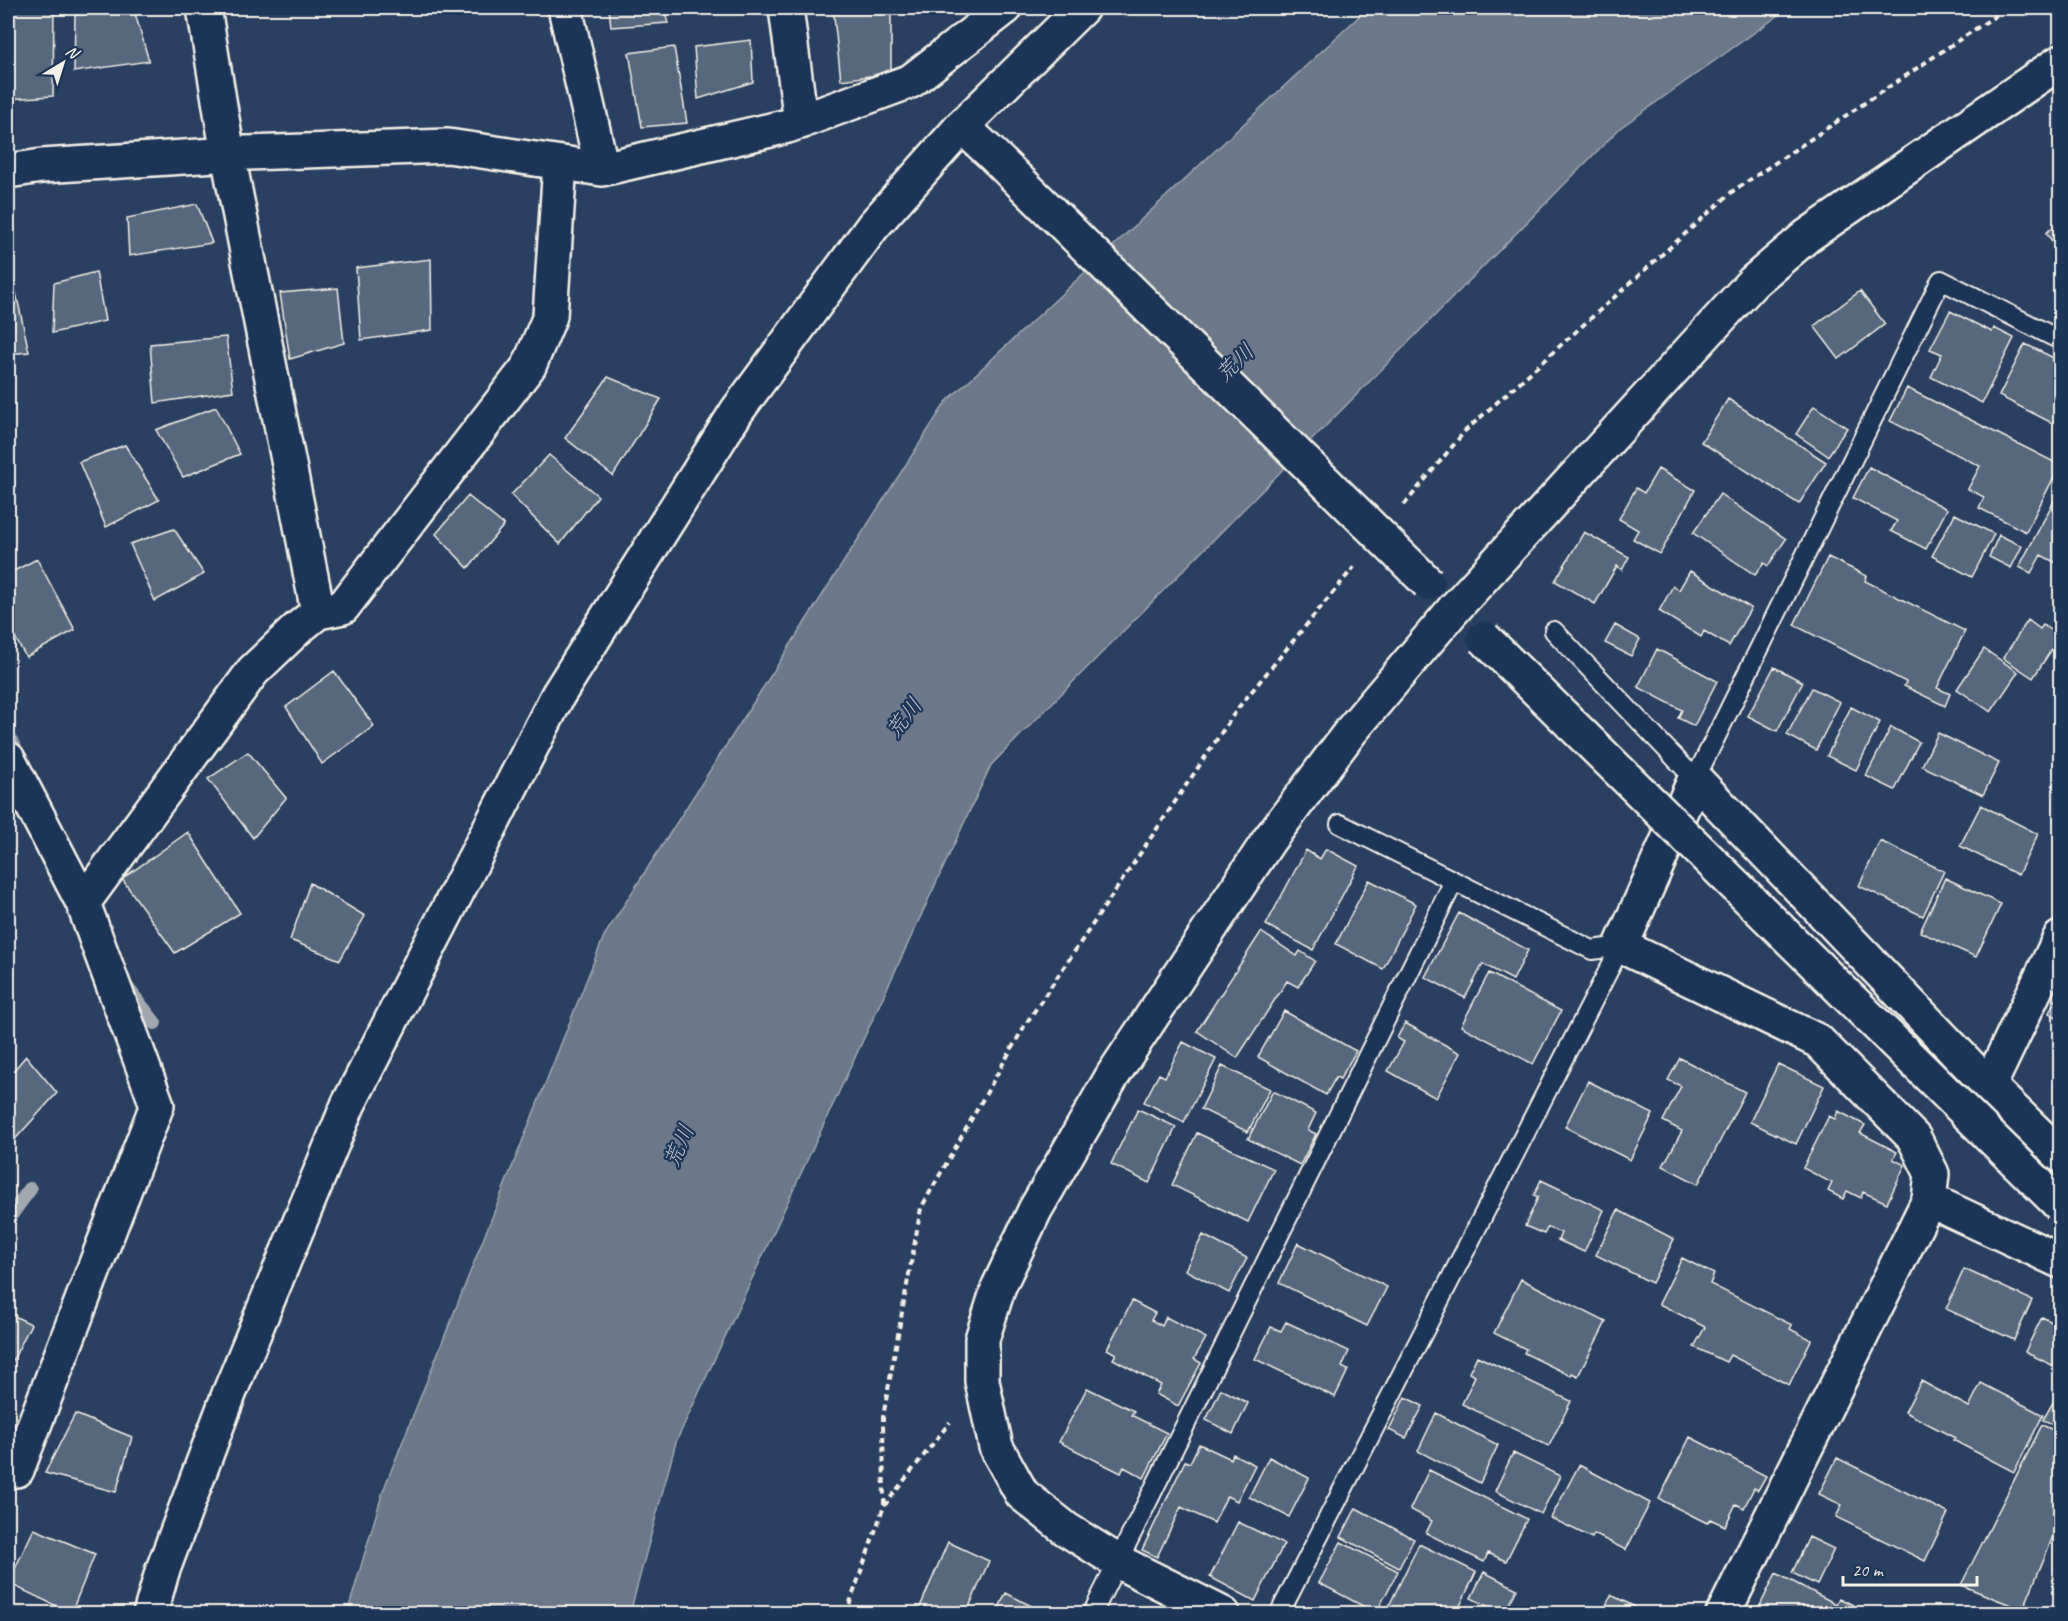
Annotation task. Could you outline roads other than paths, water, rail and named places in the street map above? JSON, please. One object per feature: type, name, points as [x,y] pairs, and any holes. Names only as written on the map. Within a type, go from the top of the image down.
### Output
[{"type":"street","points":[[204,8],[228,155],[318,612]]},
{"type":"street","points":[[565,8],[602,169]]},
{"type":"street","points":[[786,8],[801,122]]},
{"type":"street","points":[[8,171],[42,166],[228,155],[448,146],[602,169],[801,122],[911,81],[1005,8]]},
{"type":"street","points":[[150,1614],[162,1572],[229,1394],[348,1105],[558,695],[737,411],[873,226],[962,126],[1082,8]]},
{"type":"street","points":[[1223,1614],[1117,1561],[1066,1529],[1022,1494],[996,1447],[982,1381],[982,1339],[999,1286],[1035,1210],[1113,1075],[1269,840],[1351,731],[1454,609],[1753,282],[1806,236],[2061,62]]},
{"type":"street","points":[[962,126],[2061,1205]]},
{"type":"street","points":[[83,901],[253,671],[318,612],[343,607],[529,366],[550,316],[561,163]]},
{"type":"street","points":[[8,759],[83,901],[157,1105],[17,1470]]},
{"type":"street","points":[[1723,1614],[1929,1200],[1932,1174],[1914,1138],[1818,1041],[1621,946],[1695,779],[1989,1086],[2061,1155]]},
{"type":"street","points":[[1989,1086],[2061,938]]},
{"type":"street","points":[[1929,1200],[2061,1261]]},
{"type":"lane","points":[[1554,632],[1695,779],[1941,280],[2061,340]]},
{"type":"lane","points":[[1340,824],[1592,950],[1621,946]]},
{"type":"lane","points":[[1092,1614],[1454,881]]},
{"type":"lane","points":[[1279,1614],[1621,946]]},
{"type":"water","name":"荒川","points":[[1368,8],[1789,8],[1620,128],[991,765],[676,1442],[630,1613],[347,1614],[383,1491],[604,936],[946,402]]},
{"type":"waterway","points":[[8,735],[21,760]]},
{"type":"waterway","points":[[126,986],[155,1023]]},
{"type":"waterway","points":[[8,1219],[30,1189]]}]
